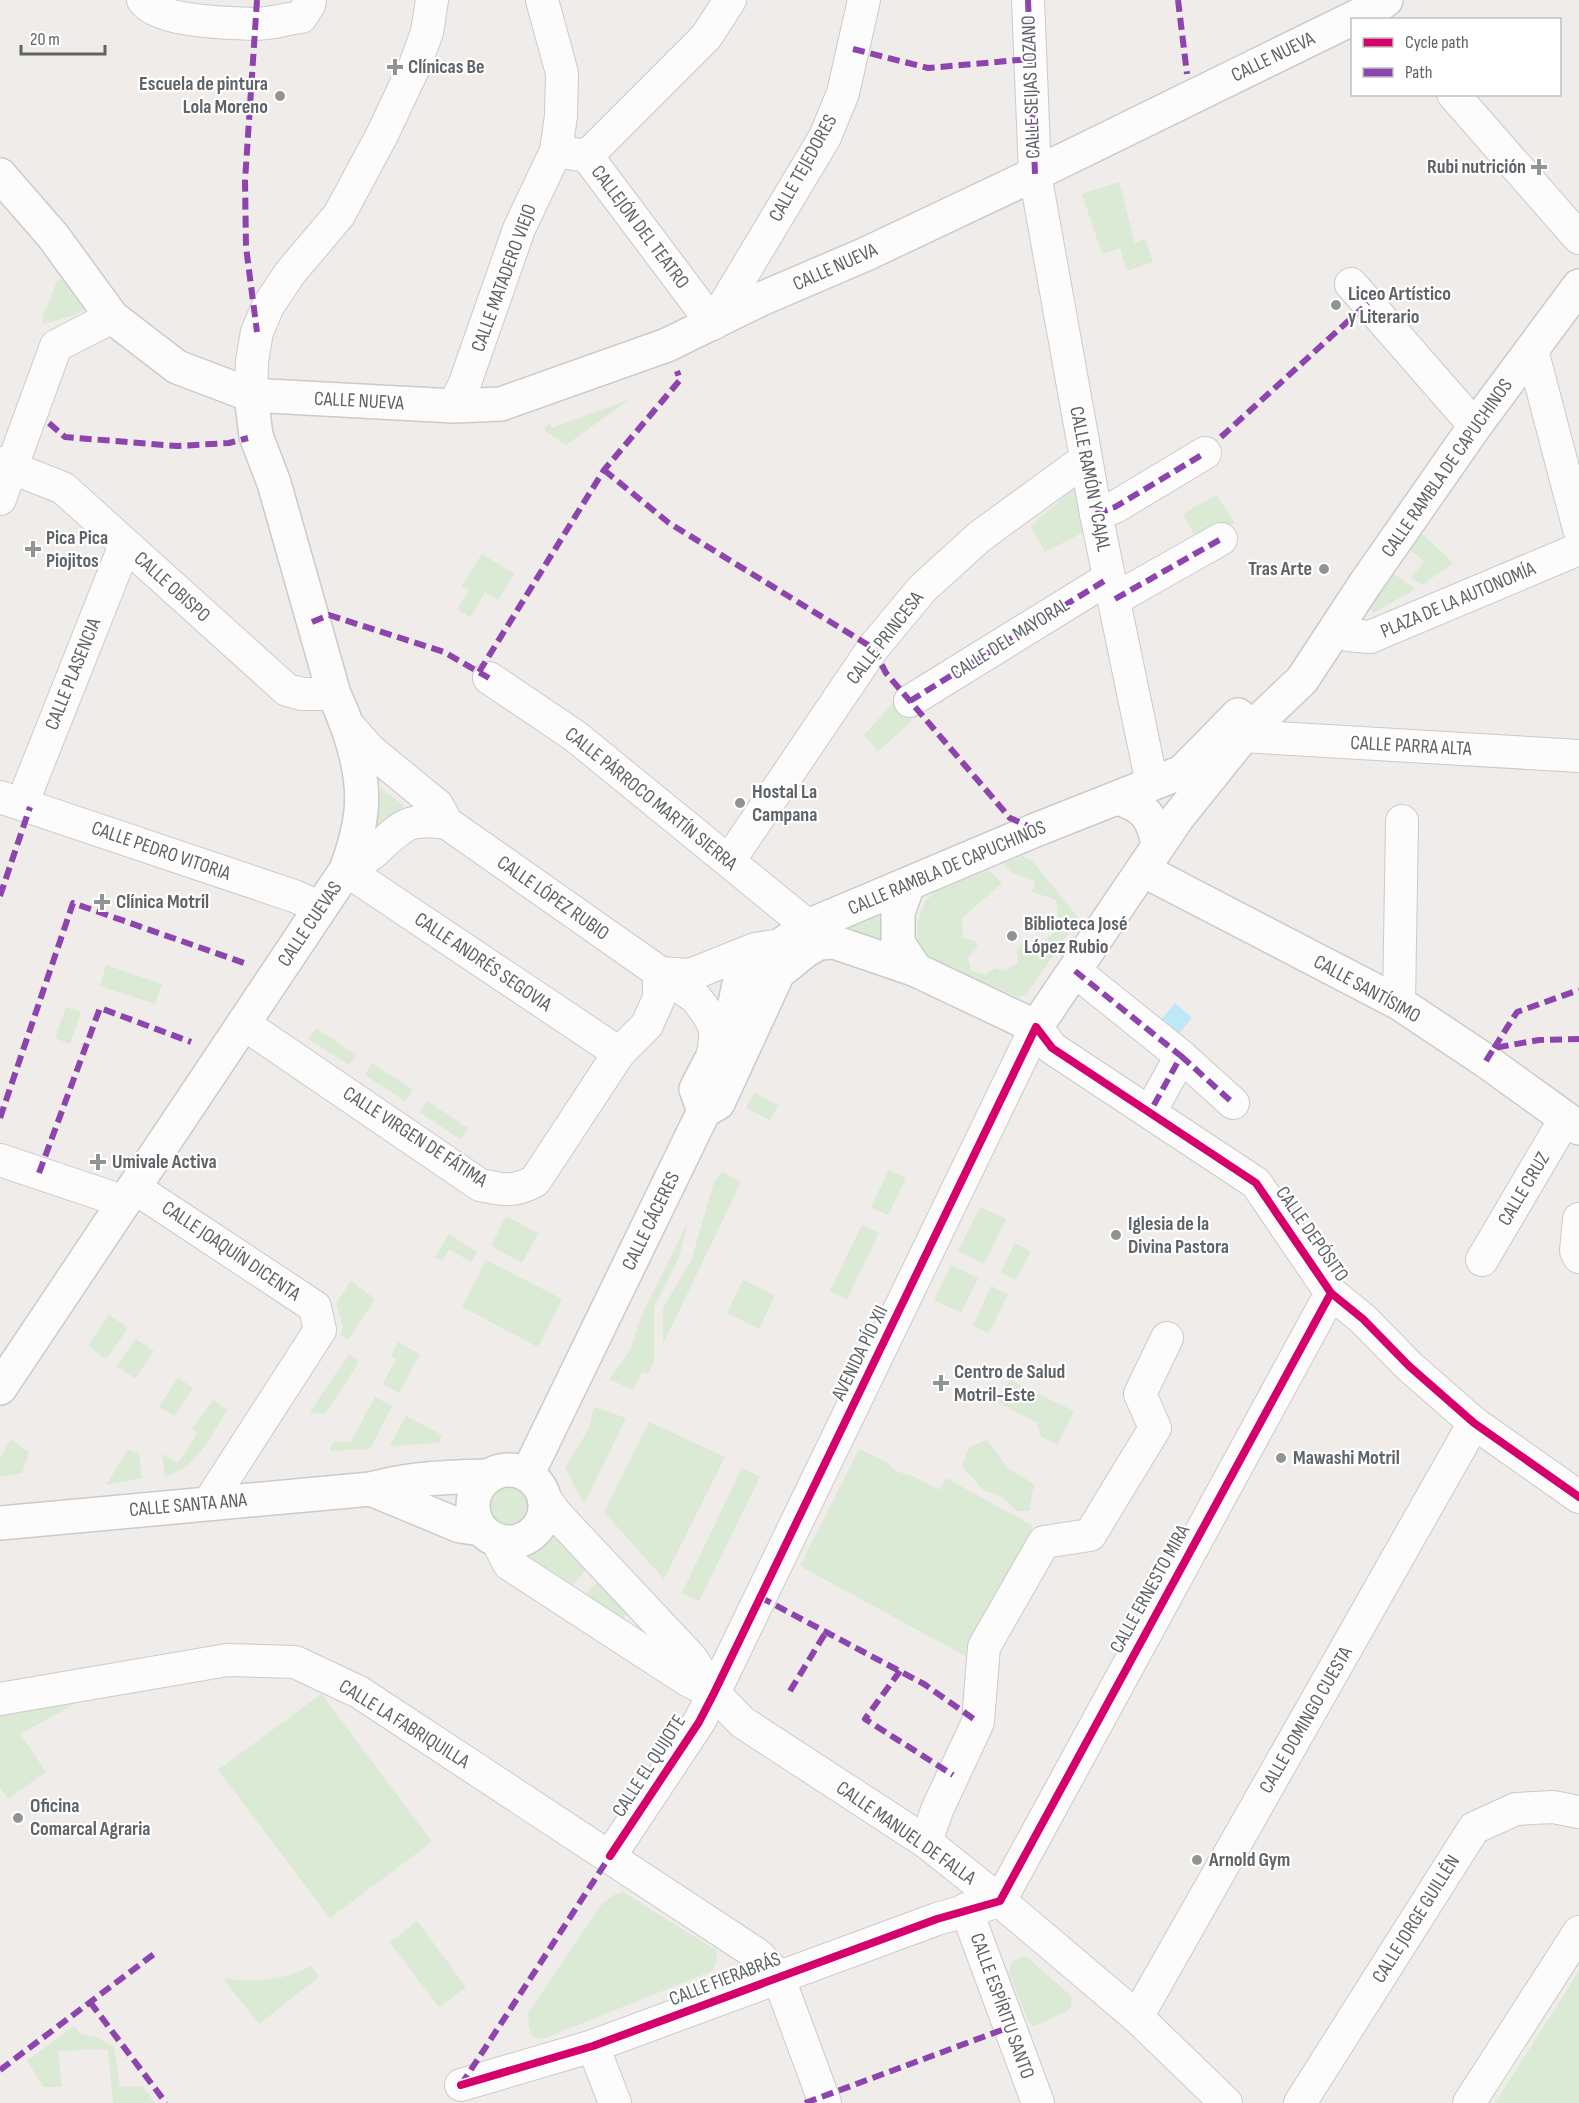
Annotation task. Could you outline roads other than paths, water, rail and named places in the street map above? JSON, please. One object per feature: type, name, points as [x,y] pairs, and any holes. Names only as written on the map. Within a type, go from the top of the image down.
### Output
[{"type":"main road","name":"CALLE NUEVA","points":[[1364,18],[1383,9]]},
{"type":"main road","name":"CALLE NUEVA","points":[[0,175],[53,236],[112,317],[177,367],[251,395],[454,405],[501,405],[666,345],[713,324],[761,299],[866,254],[1351,24]]},
{"type":"main road","name":"CALLE RAMBLA DE CAPUCHINOS","points":[[1036,1027],[1150,858],[1243,736],[1302,680],[1365,584],[1475,426],[1579,286]]},
{"type":"main road","name":"CALLE CUEVAS","points":[[5,1372],[130,1195],[321,908],[346,870],[355,843],[362,810],[360,778],[347,724],[334,694],[274,483],[256,436],[251,395]]},
{"type":"main road","name":"CALLE RAMBLA DE CAPUCHINOS","points":[[779,959],[808,927],[1182,772],[1289,662],[1327,641]]},
{"type":"main road","points":[[1117,798],[1134,802],[1148,816],[1156,829],[1150,858]]},
{"type":"main road","name":"CALLE SANTÍSIMO","points":[[1150,858],[1399,1003],[1486,1061],[1572,1123]]},
{"type":"main road","points":[[908,884],[898,913],[898,943],[916,970]]},
{"type":"main road","points":[[779,959],[819,944],[834,942],[916,970],[1036,1027]]},
{"type":"main road","name":"CALLE LÓPEZ RUBIO","points":[[704,1111],[696,1089],[711,1058],[729,1031],[741,975],[749,966],[771,959],[779,959]]},
{"type":"main road","name":"CALLE CÁCERES","points":[[535,1486],[704,1111],[718,1103],[779,959]]},
{"type":"main road","points":[[509,1470],[535,1486],[542,1519],[537,1529],[519,1541],[508,1542],[489,1534],[475,1518],[473,1507],[475,1495],[480,1484],[489,1476],[509,1470]]},
{"type":"main road","name":"CALLE SANTA ANA","points":[[2,1522],[371,1489],[394,1483],[450,1477],[489,1476]]},
{"type":"main road","name":"CALLE SANTA ANA","points":[[371,1489],[460,1527],[489,1534]]},
{"type":"street","points":[[143,0],[154,10],[171,17],[256,24],[301,17],[310,0]]},
{"type":"street","points":[[251,395],[252,361],[257,332],[268,306],[290,273],[333,223],[345,205],[382,135],[415,64],[427,32],[432,0]]},
{"type":"street","name":"CALLE MATADERO VIEJO","points":[[454,405],[465,383],[519,229],[555,151],[561,116],[561,73],[542,0]]},
{"type":"street","points":[[587,156],[706,37],[730,0]]},
{"type":"street","name":"CALLE TEJEDORES","points":[[713,324],[825,136],[843,93],[864,0]]},
{"type":"street","name":"CALLE SEIJAS LOZANO","points":[[1028,0],[1035,174]]},
{"type":"street","points":[[1456,96],[1579,238]]},
{"type":"street","name":"CALLEJÓN DEL TEATRO","points":[[555,151],[587,156],[713,324]]},
{"type":"street","name":"CALLE RAMÓN Y CAJAL","points":[[1035,174],[1096,514],[1152,784]]},
{"type":"street","points":[[1351,284],[1475,426]]},
{"type":"street","points":[[0,500],[6,466],[30,417],[56,346],[112,317]]},
{"type":"street","points":[[1532,350],[1574,492],[1579,529]]},
{"type":"street","points":[[30,417],[38,453],[63,488]]},
{"type":"street","points":[[1096,514],[1115,507],[1205,453]]},
{"type":"street","name":"CALLE PRINCESA","points":[[729,861],[873,648],[922,589],[979,537],[1086,459]]},
{"type":"street","name":"CALLE OBISPO","points":[[6,466],[63,488],[287,690],[302,694],[334,694]]},
{"type":"street","name":"CALLE DEL MAYORAL","points":[[910,701],[1112,588],[1221,539]]},
{"type":"street","name":"CALLE PLASENCIA","points":[[11,800],[125,545]]},
{"type":"street","name":"PLAZA DE LA AUTONOMÍA","points":[[1327,641],[1348,635],[1370,637],[1579,549]]},
{"type":"street","name":"CALLE PÁRROCO MARTÍN SIERRA","points":[[489,678],[575,736],[808,927]]},
{"type":"street","name":"CALLE LÓPEZ RUBIO","points":[[347,724],[370,750],[437,805],[447,822],[696,998],[714,1022],[717,1037],[711,1058]]},
{"type":"street","name":"CALLE PARRA ALTA","points":[[1243,736],[1579,756]]},
{"type":"street","name":"CALLE PEDRO VITORIA","points":[[11,800],[294,896],[321,908]]},
{"type":"street","points":[[346,870],[372,854],[392,833],[410,823],[426,820],[447,822]]},
{"type":"street","points":[[1399,1003],[1402,820]]},
{"type":"street","name":"CALLE ANDRÉS SEGOVIA","points":[[346,870],[620,1053]]},
{"type":"street","points":[[659,973],[690,975],[755,949],[779,959]]},
{"type":"street","points":[[1075,971],[1181,1056],[1233,1103]]},
{"type":"street","name":"CALLE VIRGEN DE FÁTIMA","points":[[244,1024],[480,1185],[518,1190],[535,1181],[620,1053],[647,1025],[659,998],[659,973]]},
{"type":"street","points":[[696,998],[737,987]]},
{"type":"street","name":"CALLE DEPÓSITO","points":[[1036,1027],[1052,1048],[1256,1183],[1331,1293],[1363,1319],[1409,1366],[1474,1424],[1579,1497]]},
{"type":"street","name":"AVENIDA PÍO XII","points":[[714,1693],[1036,1027]]},
{"type":"street","points":[[1150,1112],[1181,1056]]},
{"type":"street","name":"CALLE CRUZ","points":[[1482,1260],[1572,1123]]},
{"type":"street","name":"CALLE JOAQUÍN DICENTA","points":[[0,1160],[130,1195],[315,1307],[320,1330],[208,1504]]},
{"type":"street","points":[[1579,1219],[1576,1251],[1579,1257]]},
{"type":"street","name":"CALLE ERNESTO MIRA","points":[[1000,1901],[1331,1293]]},
{"type":"street","points":[[926,1842],[937,1810],[978,1722],[984,1647],[1044,1542],[1090,1535],[1155,1428],[1140,1394],[1167,1338]]},
{"type":"street","name":"CALLE DOMINGO CUESTA","points":[[1137,2017],[1474,1424]]},
{"type":"street","name":"CALLE MANUEL DE FALLA","points":[[535,1486],[556,1514],[691,1658],[714,1693],[742,1722],[926,1842],[1000,1901],[1137,2017],[1226,2103]]},
{"type":"street","name":"CALLE MANUEL DE FALLA","points":[[489,1534],[509,1564],[689,1681],[714,1693]]},
{"type":"street","name":"CALLE LA FABRIQUILLA","points":[[0,1699],[227,1660],[295,1662],[359,1692],[758,1955],[778,1976]]},
{"type":"street","name":"CALLE EL QUIJOTE","points":[[610,1856],[699,1722],[714,1693]]},
{"type":"street","name":"CALLE JORGE GUILLÉN","points":[[1300,2103],[1474,1828],[1516,1809],[1553,1807],[1579,1812]]},
{"type":"street","name":"CALLE FIERABRÁS","points":[[459,2097],[778,1976],[966,1909],[1000,1901]]},
{"type":"street","name":"CALLE ESPÍRITU SANTO","points":[[966,1909],[1038,2103]]},
{"type":"street","points":[[1470,2103],[1579,1932]]},
{"type":"street","points":[[778,1976],[825,2103]]},
{"type":"street","points":[[593,2046],[615,2103]]},
{"type":"water","points":[[1175,1003],[1192,1018],[1177,1036],[1160,1021]]},
{"type":"place","name":"Clínicas Be","points":[[395,67]]},
{"type":"place","name":"Escuela de pintura Lola Moreno","points":[[280,96]]},
{"type":"place","name":"Rubi nutrición","points":[[1539,167]]},
{"type":"place","name":"Liceo Artístico y Literario","points":[[1336,305]]},
{"type":"place","name":"Pica Pica Piojitos","points":[[33,549]]},
{"type":"place","name":"Tras Arte","points":[[1324,569]]},
{"type":"place","name":"Hostal La Campana","points":[[740,803]]},
{"type":"place","name":"Clínica Motril","points":[[102,902]]},
{"type":"place","name":"Biblioteca José López Rubio","points":[[1012,936]]},
{"type":"place","name":"Umivale Activa","points":[[98,1162]]},
{"type":"place","name":"Iglesia de la Divina Pastora","points":[[1116,1235]]},
{"type":"place","name":"Centro de Salud Motril-Este","points":[[941,1383]]},
{"type":"place","name":"Mawashi Motril","points":[[1281,1458]]},
{"type":"place","name":"Oficina Comarcal Agraria","points":[[18,1818]]},
{"type":"place","name":"Arnold Gym","points":[[1197,1860]]}]
